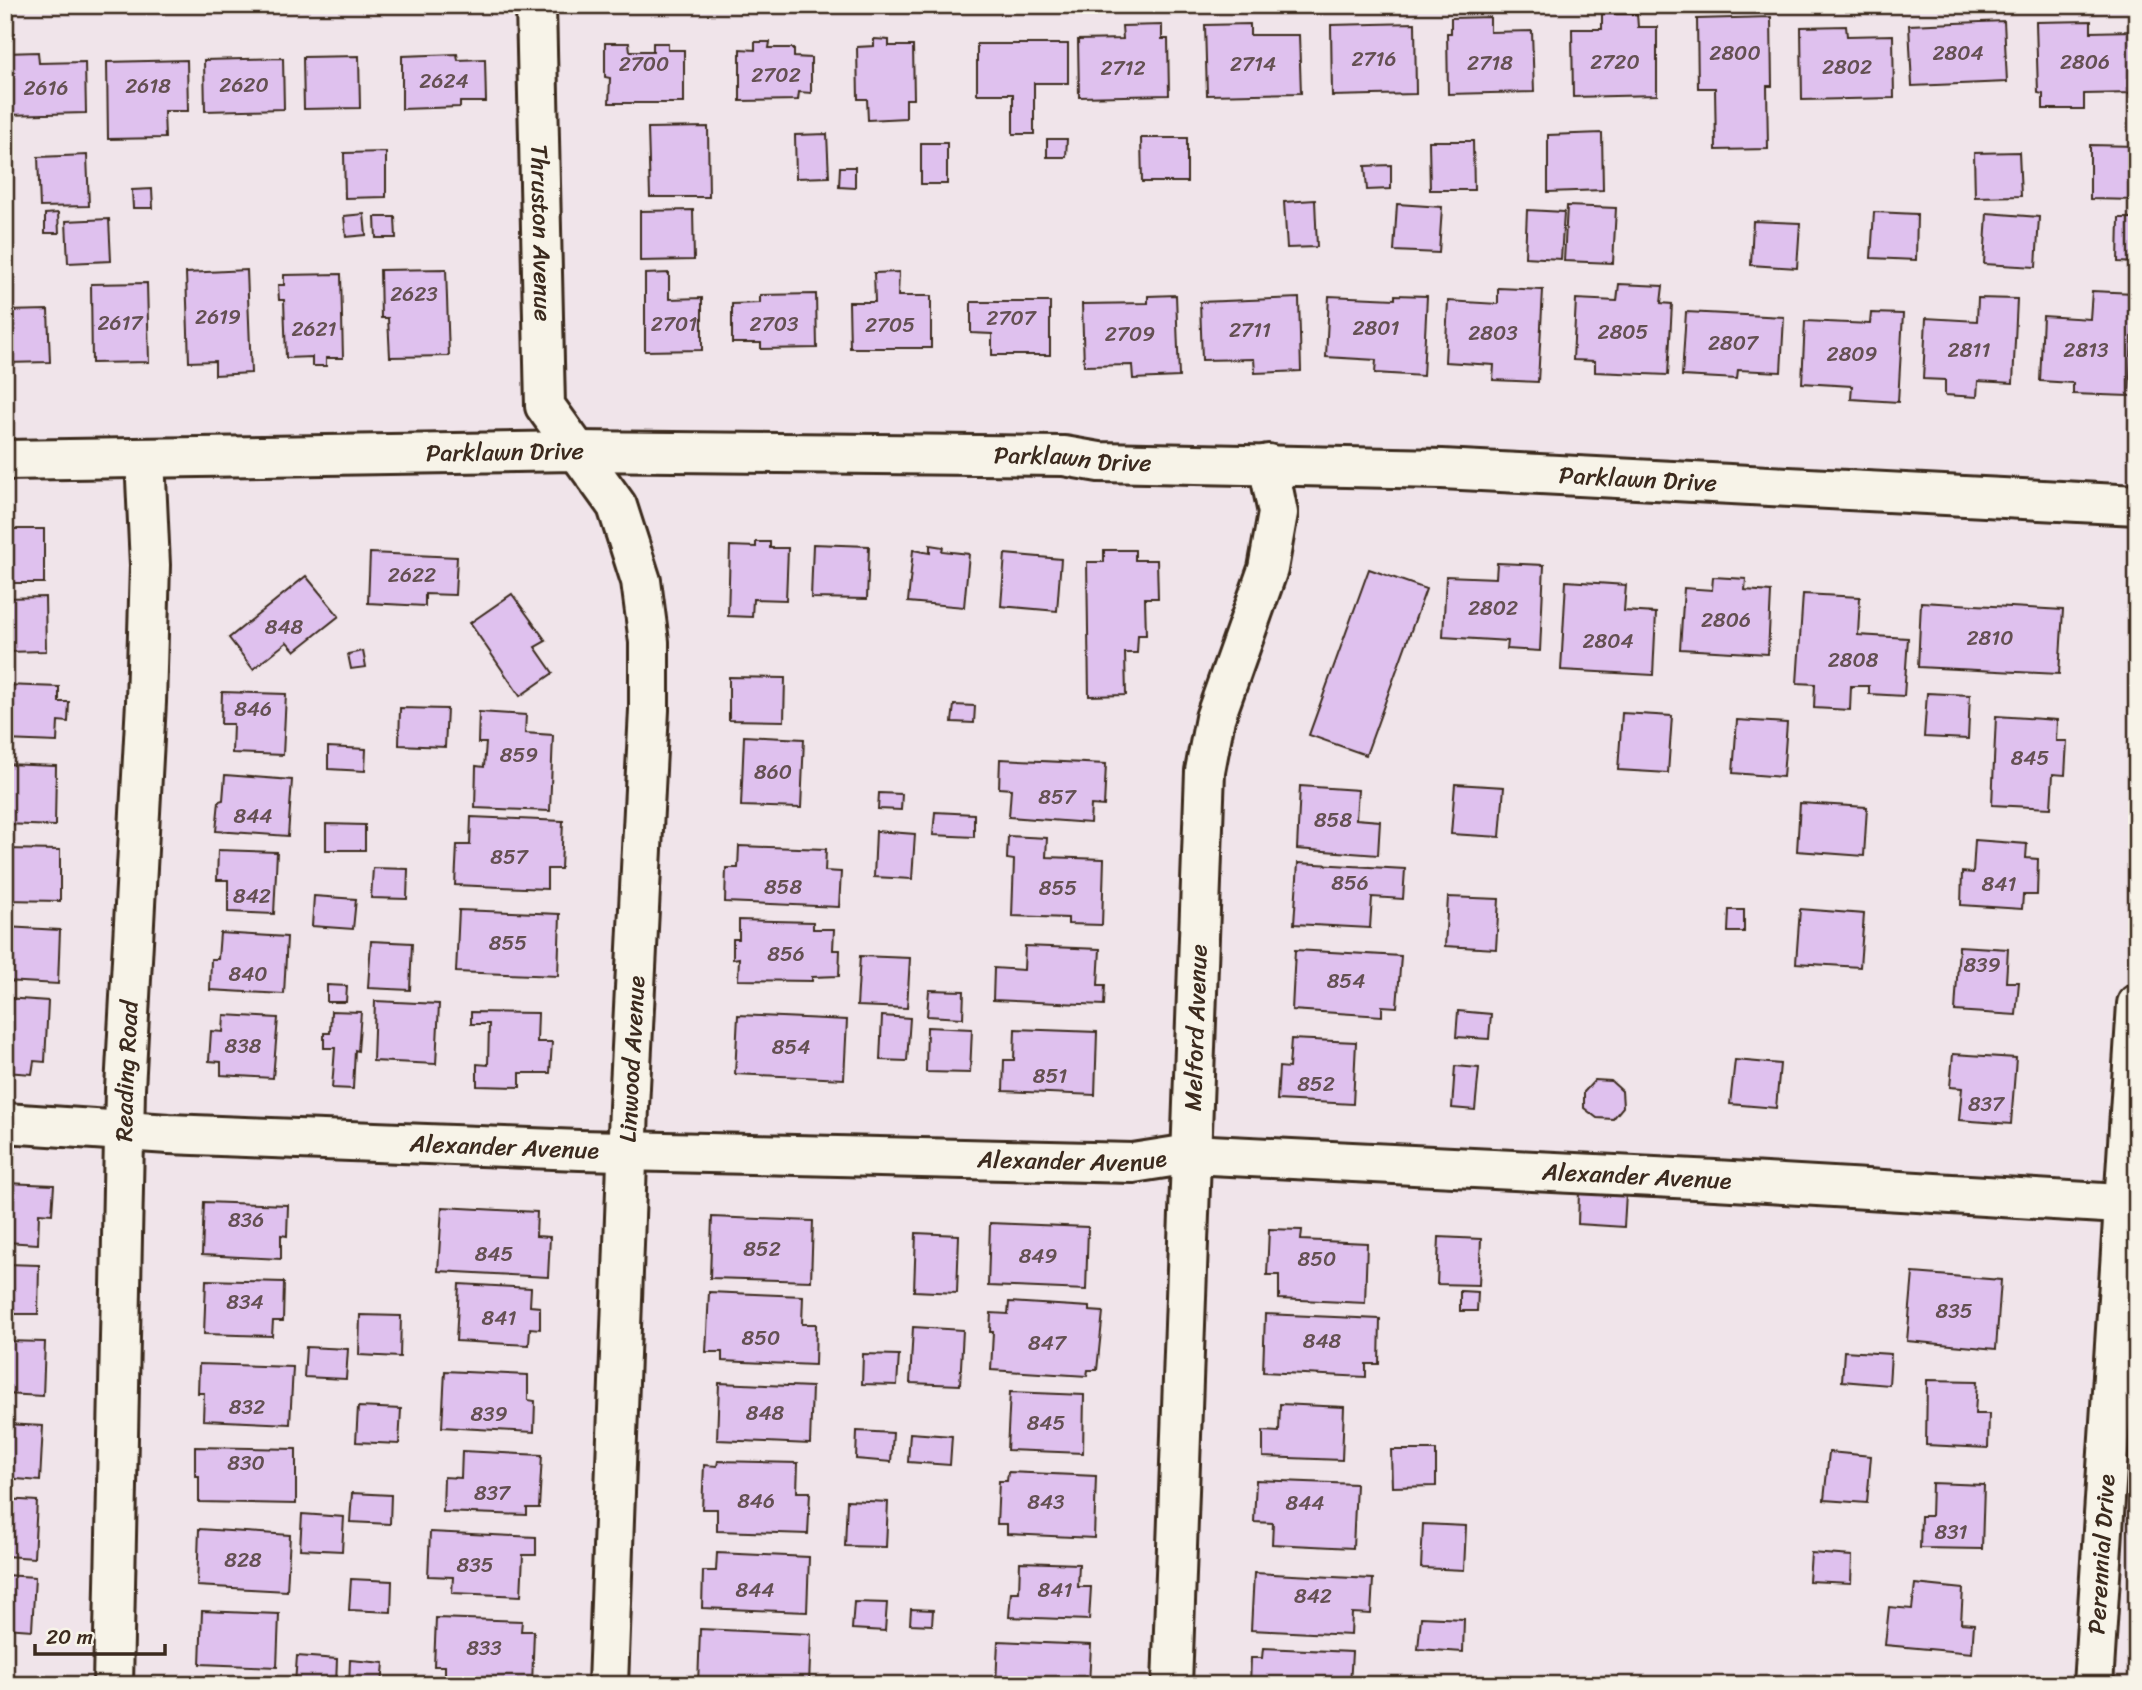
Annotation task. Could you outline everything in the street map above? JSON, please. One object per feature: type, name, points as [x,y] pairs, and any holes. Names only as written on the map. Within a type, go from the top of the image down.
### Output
[{"type":"street","name":"Thruston Avenue","points":[[536,5],[545,406],[575,450]]},
{"type":"street","name":"Parklawn Drive","points":[[5,460],[575,450],[1064,456],[1099,461],[1443,469],[2137,505]]},
{"type":"street","name":"Linwood Avenue","points":[[575,450],[617,506],[641,581],[649,642],[649,710],[627,1152],[608,1685]]},
{"type":"street","name":"Reading Road","points":[[113,1685],[124,1130],[146,702],[150,565],[145,458]]},
{"type":"street","name":"Melford Avenue","points":[[1171,1685],[1205,771],[1216,718],[1268,569],[1278,513],[1268,464]]},
{"type":"street","name":"Perennial Drive","points":[[2093,1685],[2131,1205],[2137,1004]]},
{"type":"street","name":"Alexander Avenue","points":[[5,1123],[627,1152],[1133,1163],[1190,1154],[1715,1180],[2131,1205]]},
{"type":"building","points":[[1602,14],[1637,14],[1638,27],[1657,27],[1657,95],[1573,97],[1572,29],[1602,29]]},
{"type":"building","points":[[1490,17],[1490,32],[1532,31],[1534,92],[1448,94],[1447,33],[1451,33],[1451,18]]},
{"type":"building","points":[[1771,17],[1772,86],[1767,86],[1768,149],[1716,150],[1715,88],[1698,88],[1697,19]]},
{"type":"building","points":[[2004,21],[2007,82],[1912,86],[1909,25]]},
{"type":"building","points":[[2091,21],[2091,32],[2133,31],[2134,93],[2084,94],[2084,109],[2043,109],[2043,94],[2038,93],[2036,22]]},
{"type":"building","points":[[1415,23],[1416,94],[1332,96],[1331,25]]},
{"type":"building","points":[[1250,24],[1250,35],[1299,35],[1301,93],[1207,95],[1205,25]]},
{"type":"building","points":[[1162,25],[1162,39],[1168,39],[1169,95],[1079,97],[1078,40],[1123,39],[1122,26]]},
{"type":"building","points":[[1846,26],[1847,36],[1893,35],[1894,98],[1802,100],[1801,27]]},
{"type":"building","points":[[874,39],[889,40],[889,46],[913,46],[914,99],[906,99],[906,118],[868,120],[867,99],[858,99],[857,47],[874,46]]},
{"type":"building","points":[[755,42],[770,42],[769,48],[794,48],[794,57],[811,58],[811,93],[799,92],[798,100],[740,101],[740,49],[755,50]]},
{"type":"building","points":[[605,43],[629,43],[630,51],[653,51],[653,43],[668,43],[668,50],[684,50],[684,103],[609,103],[610,78],[605,77]]},
{"type":"building","points":[[977,44],[1068,44],[1068,83],[1034,83],[1034,134],[1013,134],[1013,94],[977,94]]},
{"type":"building","points":[[38,52],[39,63],[85,62],[86,113],[5,115],[5,53]]},
{"type":"building","points":[[457,54],[458,60],[485,59],[486,102],[460,102],[460,107],[402,109],[402,56]]},
{"type":"building","points":[[359,56],[360,108],[304,109],[303,57]]},
{"type":"building","points":[[283,58],[284,109],[205,111],[204,60]]},
{"type":"building","points":[[187,60],[188,111],[164,111],[165,138],[108,139],[107,62]]},
{"type":"building","points":[[708,127],[709,197],[650,197],[648,128]]},
{"type":"building","points":[[1602,133],[1603,190],[1548,192],[1548,135]]},
{"type":"building","points":[[827,134],[829,177],[796,178],[795,135]]},
{"type":"building","points":[[1141,138],[1187,138],[1187,182],[1142,182]]},
{"type":"building","points":[[1047,139],[1067,139],[1066,157],[1047,157]]},
{"type":"building","points":[[1429,141],[1473,141],[1474,190],[1430,190]]},
{"type":"building","points":[[921,143],[947,143],[947,184],[921,184]]},
{"type":"building","points":[[2090,145],[2137,146],[2137,200],[2090,199]]},
{"type":"building","points":[[386,152],[386,197],[345,198],[344,153]]},
{"type":"building","points":[[2019,152],[2021,196],[1975,197],[1974,153]]},
{"type":"building","points":[[87,155],[89,206],[40,207],[38,157]]},
{"type":"building","points":[[1391,165],[1391,189],[1367,190],[1365,166]]},
{"type":"building","points":[[840,167],[855,167],[855,188],[839,187]]},
{"type":"building","points":[[152,189],[153,208],[133,208],[132,190]]},
{"type":"building","points":[[1315,200],[1317,247],[1287,248],[1284,202]]},
{"type":"building","points":[[1397,204],[1442,207],[1439,253],[1394,251]]},
{"type":"building","points":[[1567,206],[1616,208],[1613,263],[1564,261]]},
{"type":"building","points":[[693,210],[694,260],[640,261],[640,211]]},
{"type":"building","points":[[1527,210],[1564,212],[1561,259],[1525,257]]},
{"type":"building","points":[[1874,212],[1917,214],[1916,260],[1871,258]]},
{"type":"building","points":[[58,213],[59,233],[45,233],[45,214]]},
{"type":"building","points":[[1987,213],[2039,217],[2036,267],[1984,264]]},
{"type":"building","points":[[364,214],[366,235],[346,237],[344,216]]},
{"type":"building","points":[[375,217],[395,217],[396,238],[376,238]]},
{"type":"building","points":[[2119,218],[2137,218],[2137,263],[2118,262]]},
{"type":"building","points":[[109,219],[111,261],[68,263],[66,221]]},
{"type":"building","points":[[1753,221],[1800,223],[1797,268],[1751,265]]},
{"type":"building","points":[[446,269],[449,356],[390,357],[388,318],[381,318],[380,270]]},
{"type":"building","points":[[247,270],[251,373],[215,375],[215,361],[189,362],[186,273]]},
{"type":"building","points":[[899,272],[898,296],[931,296],[931,348],[850,348],[849,302],[875,302],[874,273]]},
{"type":"building","points":[[669,273],[669,299],[702,298],[702,350],[645,351],[645,274]]},
{"type":"building","points":[[341,274],[343,358],[326,358],[326,366],[312,366],[312,357],[286,358],[284,300],[279,300],[278,285],[284,285],[284,275]]},
{"type":"building","points":[[147,283],[149,362],[92,363],[91,284]]},
{"type":"building","points":[[1619,284],[1663,286],[1661,303],[1672,304],[1668,375],[1595,372],[1595,361],[1573,360],[1576,299],[1617,301]]},
{"type":"building","points":[[1498,288],[1543,290],[1538,382],[1493,380],[1494,365],[1445,362],[1448,301],[1498,304]]},
{"type":"building","points":[[2092,291],[2134,293],[2129,396],[2073,394],[2073,383],[2040,381],[2043,316],[2090,319]]},
{"type":"building","points":[[816,294],[817,348],[761,349],[761,343],[732,343],[732,304],[760,303],[760,295]]},
{"type":"building","points":[[1176,295],[1179,377],[1133,379],[1132,365],[1084,366],[1082,304],[1148,303],[1148,296]]},
{"type":"building","points":[[1395,295],[1427,296],[1423,376],[1375,373],[1376,360],[1326,357],[1329,296],[1395,299]]},
{"type":"building","points":[[1299,298],[1301,371],[1255,373],[1254,359],[1202,360],[1200,302]]},
{"type":"building","points":[[1978,298],[2017,299],[2013,383],[1978,381],[1977,397],[1945,395],[1945,380],[1923,379],[1926,318],[1977,321]]},
{"type":"building","points":[[971,302],[1050,302],[1050,355],[992,355],[992,334],[971,333]]},
{"type":"building","points":[[48,310],[50,362],[5,363],[5,311]]},
{"type":"building","points":[[1686,312],[1784,317],[1781,372],[1738,370],[1737,379],[1682,376]]},
{"type":"building","points":[[1871,313],[1903,314],[1898,402],[1851,399],[1852,386],[1802,383],[1805,321],[1870,324]]},
{"type":"building","points":[[5,529],[44,529],[44,583],[5,583]]},
{"type":"building","points":[[756,542],[770,542],[770,548],[788,548],[786,600],[753,599],[752,617],[728,616],[730,546],[756,547]]},
{"type":"building","points":[[813,544],[869,546],[867,599],[811,598]]},
{"type":"building","points":[[930,545],[943,547],[942,551],[969,554],[964,607],[908,602],[913,550],[930,553]]},
{"type":"building","points":[[1104,550],[1135,550],[1135,560],[1157,560],[1158,598],[1145,598],[1146,635],[1138,635],[1137,653],[1125,653],[1126,695],[1089,696],[1087,562],[1104,562]]},
{"type":"building","points":[[370,553],[457,557],[455,595],[425,594],[425,606],[368,603]]},
{"type":"building","points":[[1005,554],[1061,559],[1057,611],[1001,606]]},
{"type":"building","points":[[1497,563],[1544,565],[1540,651],[1507,649],[1508,641],[1443,637],[1446,576],[1496,578]]},
{"type":"building","points":[[1369,569],[1426,589],[1366,755],[1309,735]]},
{"type":"building","points":[[306,576],[339,616],[295,651],[287,642],[253,669],[229,638]]},
{"type":"building","points":[[1713,577],[1746,579],[1745,590],[1771,592],[1768,654],[1680,649],[1684,588],[1712,590]]},
{"type":"building","points":[[1566,581],[1626,585],[1624,611],[1656,613],[1653,675],[1561,670]]},
{"type":"building","points":[[512,594],[546,641],[535,647],[553,673],[520,696],[470,623]]},
{"type":"building","points":[[1803,594],[1860,597],[1858,635],[1908,638],[1904,696],[1869,694],[1869,686],[1851,686],[1850,710],[1814,708],[1815,684],[1797,683]]},
{"type":"building","points":[[45,597],[46,651],[5,652],[5,598]]},
{"type":"building","points":[[1921,602],[2063,610],[2059,674],[1918,667]]},
{"type":"building","points":[[363,651],[366,667],[351,669],[348,654]]},
{"type":"building","points":[[729,677],[785,678],[784,721],[729,720]]},
{"type":"building","points":[[5,685],[59,687],[59,702],[69,702],[68,722],[58,721],[57,742],[5,740]]},
{"type":"building","points":[[222,692],[286,694],[283,755],[232,753],[233,724],[221,724]]},
{"type":"building","points":[[1927,693],[1970,695],[1968,739],[1924,737]]},
{"type":"building","points":[[954,705],[975,706],[974,723],[952,722]]},
{"type":"building","points":[[400,708],[447,709],[445,747],[399,745]]},
{"type":"building","points":[[479,712],[526,715],[525,733],[553,735],[550,811],[475,808],[476,766],[484,767],[486,743],[478,743]]},
{"type":"building","points":[[1622,713],[1672,716],[1668,773],[1618,770]]},
{"type":"building","points":[[1996,716],[2057,720],[2056,741],[2067,741],[2065,775],[2053,774],[2051,808],[1992,805]]},
{"type":"building","points":[[1737,720],[1787,723],[1783,777],[1733,773]]},
{"type":"building","points":[[744,736],[804,739],[801,808],[741,806]]},
{"type":"building","points":[[328,747],[366,749],[365,771],[328,769]]},
{"type":"building","points":[[1000,759],[1106,764],[1104,806],[1091,805],[1090,823],[1009,817],[1011,789],[999,788]]},
{"type":"building","points":[[5,764],[56,766],[55,826],[5,824]]},
{"type":"building","points":[[225,775],[292,780],[288,836],[216,831]]},
{"type":"building","points":[[1455,784],[1504,787],[1500,837],[1451,834]]},
{"type":"building","points":[[1300,786],[1358,790],[1356,819],[1380,821],[1378,855],[1297,849]]},
{"type":"building","points":[[879,793],[902,794],[901,810],[878,809]]},
{"type":"building","points":[[1800,803],[1867,807],[1864,856],[1797,851]]},
{"type":"building","points":[[935,812],[974,814],[974,837],[933,835]]},
{"type":"building","points":[[471,817],[563,821],[561,869],[547,869],[547,889],[455,885],[457,845],[470,845]]},
{"type":"building","points":[[326,824],[365,825],[365,850],[326,850]]},
{"type":"building","points":[[876,831],[915,834],[912,879],[874,877]]},
{"type":"building","points":[[1008,836],[1047,838],[1046,857],[1104,859],[1102,925],[1068,924],[1068,918],[1012,916],[1014,860],[1007,859]]},
{"type":"building","points":[[1975,840],[2027,844],[2026,858],[2038,859],[2037,895],[2023,895],[2022,909],[1961,905],[1962,872],[1973,873]]},
{"type":"building","points":[[739,846],[826,849],[825,871],[841,872],[839,907],[725,902],[726,868],[738,868]]},
{"type":"building","points":[[5,849],[60,850],[60,901],[5,900]]},
{"type":"building","points":[[218,850],[277,852],[274,914],[228,912],[228,880],[217,880]]},
{"type":"building","points":[[1298,863],[1405,869],[1403,899],[1372,897],[1370,928],[1294,924]]},
{"type":"building","points":[[373,868],[408,869],[407,899],[371,898]]},
{"type":"building","points":[[314,896],[356,899],[353,929],[312,926]]},
{"type":"building","points":[[1448,897],[1499,899],[1496,949],[1445,946]]},
{"type":"building","points":[[1800,909],[1864,914],[1860,967],[1796,963]]},
{"type":"building","points":[[459,910],[560,914],[558,976],[456,972]]},
{"type":"building","points":[[1729,910],[1744,910],[1744,932],[1728,932]]},
{"type":"building","points":[[739,920],[813,922],[813,929],[834,929],[833,950],[840,950],[839,976],[812,977],[812,981],[738,980],[739,958],[733,959],[733,939],[739,939]]},
{"type":"building","points":[[5,927],[60,930],[58,984],[5,981]]},
{"type":"building","points":[[220,933],[287,937],[284,994],[210,990],[211,959],[218,959]]},
{"type":"building","points":[[371,941],[412,943],[410,990],[368,988]]},
{"type":"building","points":[[1025,946],[1100,949],[1098,985],[1105,985],[1104,1005],[993,1000],[994,968],[1024,970]]},
{"type":"building","points":[[1959,946],[2008,949],[2006,982],[2019,982],[2016,1015],[1955,1011]]},
{"type":"building","points":[[1295,950],[1401,956],[1397,1007],[1382,1006],[1382,1016],[1292,1010]]},
{"type":"building","points":[[860,956],[910,958],[907,1008],[857,1006]]},
{"type":"building","points":[[327,985],[347,986],[346,1002],[327,1002]]},
{"type":"building","points":[[929,990],[964,991],[963,1018],[927,1016]]},
{"type":"building","points":[[5,998],[48,1001],[45,1062],[34,1061],[32,1074],[5,1072]]},
{"type":"building","points":[[375,1001],[439,1004],[436,1064],[373,1061]]},
{"type":"building","points":[[331,1011],[361,1012],[353,1089],[332,1088],[335,1048],[324,1048],[324,1033],[330,1033]]},
{"type":"building","points":[[1458,1011],[1491,1014],[1489,1039],[1456,1037]]},
{"type":"building","points":[[471,1012],[538,1013],[537,1042],[552,1042],[550,1073],[520,1073],[520,1087],[477,1086],[477,1064],[488,1065],[489,1024],[471,1024]]},
{"type":"building","points":[[224,1015],[278,1018],[273,1078],[221,1075],[221,1062],[209,1061],[211,1031],[223,1032]]},
{"type":"building","points":[[738,1015],[847,1020],[844,1079],[735,1074]]},
{"type":"building","points":[[882,1016],[910,1018],[907,1061],[880,1060]]},
{"type":"building","points":[[927,1027],[972,1029],[970,1073],[926,1072]]},
{"type":"building","points":[[1015,1029],[1097,1032],[1095,1095],[1003,1091],[1004,1060],[1014,1060]]},
{"type":"building","points":[[1291,1039],[1356,1042],[1353,1104],[1277,1100],[1279,1067],[1289,1068]]},
{"type":"building","points":[[1953,1054],[2016,1058],[2011,1124],[1959,1120],[1962,1088],[1950,1087]]},
{"type":"building","points":[[1735,1060],[1780,1064],[1776,1108],[1730,1104]]},
{"type":"building","points":[[1455,1066],[1479,1068],[1475,1110],[1452,1108]]},
{"type":"building","points":[[1595,1080],[1611,1081],[1622,1091],[1623,1107],[1613,1119],[1597,1118],[1584,1108],[1584,1092]]},
{"type":"building","points":[[5,1183],[54,1185],[52,1214],[39,1213],[38,1244],[5,1242]]},
{"type":"building","points":[[1579,1191],[1626,1193],[1624,1227],[1578,1224]]},
{"type":"building","points":[[204,1202],[288,1205],[287,1236],[281,1235],[281,1259],[202,1255]]},
{"type":"building","points":[[442,1207],[537,1212],[536,1236],[550,1237],[548,1277],[438,1271]]},
{"type":"building","points":[[712,1217],[813,1221],[811,1281],[710,1278]]},
{"type":"building","points":[[990,1223],[1088,1227],[1086,1290],[988,1286]]},
{"type":"building","points":[[1269,1229],[1302,1230],[1301,1240],[1367,1243],[1365,1303],[1279,1299],[1279,1275],[1267,1275]]},
{"type":"building","points":[[916,1233],[959,1235],[957,1293],[914,1291]]},
{"type":"building","points":[[1439,1237],[1481,1239],[1479,1285],[1437,1284]]},
{"type":"building","points":[[5,1264],[39,1265],[38,1314],[5,1314]]},
{"type":"building","points":[[1913,1273],[2001,1280],[1996,1349],[1907,1341]]},
{"type":"building","points":[[206,1280],[284,1282],[283,1321],[273,1321],[272,1336],[204,1334]]},
{"type":"building","points":[[459,1284],[531,1288],[530,1306],[540,1307],[540,1329],[530,1328],[529,1345],[456,1341]]},
{"type":"building","points":[[1460,1291],[1478,1292],[1477,1311],[1460,1311]]},
{"type":"building","points":[[709,1292],[803,1296],[802,1324],[816,1324],[815,1365],[722,1361],[722,1352],[706,1352]]},
{"type":"building","points":[[1009,1302],[1089,1307],[1089,1311],[1103,1312],[1097,1370],[1088,1370],[1087,1376],[991,1370],[991,1313],[1008,1314]]},
{"type":"building","points":[[1265,1314],[1380,1319],[1379,1364],[1366,1364],[1366,1377],[1263,1372]]},
{"type":"building","points":[[360,1315],[401,1316],[400,1357],[359,1355]]},
{"type":"building","points":[[913,1327],[963,1330],[960,1385],[910,1383]]},
{"type":"building","points":[[5,1341],[45,1342],[43,1396],[5,1394]]},
{"type":"building","points":[[306,1347],[348,1349],[346,1379],[304,1377]]},
{"type":"building","points":[[1844,1351],[1891,1354],[1889,1385],[1842,1381]]},
{"type":"building","points":[[863,1354],[899,1355],[897,1385],[862,1384]]},
{"type":"building","points":[[199,1364],[293,1367],[290,1424],[203,1420],[204,1393],[198,1393]]},
{"type":"building","points":[[445,1371],[528,1375],[528,1400],[535,1401],[534,1432],[442,1427]]},
{"type":"building","points":[[1927,1380],[1977,1381],[1975,1414],[1989,1414],[1988,1448],[1926,1445]]},
{"type":"building","points":[[719,1383],[812,1387],[810,1444],[717,1440]]},
{"type":"building","points":[[1010,1392],[1084,1395],[1083,1453],[1007,1450]]},
{"type":"building","points":[[1280,1404],[1344,1407],[1342,1460],[1263,1457],[1263,1431],[1279,1432]]},
{"type":"building","points":[[358,1407],[401,1409],[399,1444],[356,1442]]},
{"type":"building","points":[[5,1424],[43,1426],[40,1481],[5,1478]]},
{"type":"building","points":[[857,1431],[893,1433],[891,1462],[856,1459]]},
{"type":"building","points":[[910,1433],[952,1436],[950,1465],[908,1462]]},
{"type":"building","points":[[195,1447],[296,1449],[296,1504],[199,1502],[199,1476],[195,1476]]},
{"type":"building","points":[[1391,1450],[1436,1450],[1436,1486],[1392,1487]]},
{"type":"building","points":[[462,1451],[542,1455],[539,1508],[527,1508],[527,1515],[443,1512],[444,1477],[461,1478]]},
{"type":"building","points":[[1829,1452],[1871,1456],[1867,1503],[1824,1500]]},
{"type":"building","points":[[718,1461],[798,1463],[797,1492],[810,1492],[808,1534],[717,1531],[717,1509],[702,1509],[704,1465],[717,1466]]},
{"type":"building","points":[[1008,1472],[1096,1476],[1094,1538],[1007,1534],[1007,1524],[997,1524],[999,1481],[1007,1481]]},
{"type":"building","points":[[1256,1480],[1356,1484],[1353,1548],[1272,1544],[1273,1523],[1254,1522]]},
{"type":"building","points":[[1932,1483],[1984,1485],[1982,1549],[1920,1548],[1921,1516],[1931,1516]]},
{"type":"building","points":[[352,1493],[391,1495],[390,1524],[350,1522]]},
{"type":"building","points":[[5,1499],[37,1501],[34,1558],[5,1556]]},
{"type":"building","points":[[847,1500],[888,1502],[886,1547],[845,1546]]},
{"type":"building","points":[[302,1514],[344,1517],[342,1551],[300,1549]]},
{"type":"building","points":[[1423,1524],[1466,1526],[1464,1570],[1421,1568]]},
{"type":"building","points":[[199,1529],[290,1535],[287,1591],[197,1586]]},
{"type":"building","points":[[430,1532],[536,1537],[536,1555],[523,1555],[521,1596],[452,1593],[453,1577],[428,1576]]},
{"type":"building","points":[[717,1553],[809,1557],[807,1612],[702,1608],[703,1571],[716,1571]]},
{"type":"building","points":[[1811,1553],[1852,1556],[1851,1583],[1809,1581]]},
{"type":"building","points":[[1020,1562],[1079,1564],[1078,1587],[1091,1587],[1089,1620],[1009,1617],[1011,1592],[1019,1592]]},
{"type":"building","points":[[1254,1573],[1373,1579],[1371,1614],[1352,1613],[1351,1635],[1251,1630]]},
{"type":"building","points":[[5,1575],[35,1577],[32,1630],[5,1628]]},
{"type":"building","points":[[351,1579],[392,1581],[391,1612],[349,1610]]},
{"type":"building","points":[[1915,1584],[1963,1589],[1961,1623],[1974,1624],[1972,1653],[1885,1645],[1889,1607],[1912,1609]]},
{"type":"building","points":[[854,1602],[887,1603],[885,1631],[852,1629]]},
{"type":"building","points":[[911,1609],[933,1610],[932,1625],[910,1624]]},
{"type":"building","points":[[202,1611],[279,1614],[277,1667],[200,1664]]},
{"type":"building","points":[[1421,1617],[1464,1619],[1463,1652],[1418,1649]]},
{"type":"building","points":[[436,1618],[522,1621],[521,1631],[534,1631],[532,1685],[445,1682],[445,1666],[434,1666]]},
{"type":"building","points":[[700,1629],[811,1634],[809,1685],[698,1685]]},
{"type":"building","points":[[998,1641],[1091,1645],[1089,1685],[996,1685]]},
{"type":"building","points":[[1263,1648],[1352,1652],[1350,1685],[1250,1685],[1251,1658],[1262,1658]]},
{"type":"building","points":[[297,1656],[337,1659],[336,1685],[295,1684]]},
{"type":"building","points":[[350,1660],[384,1663],[382,1685],[349,1685]]},
{"type":"building","points":[[848,1679],[885,1681],[885,1685],[848,1685]]}]
